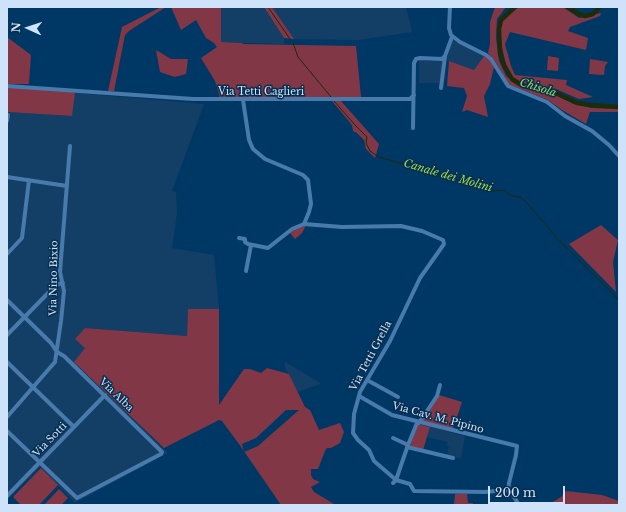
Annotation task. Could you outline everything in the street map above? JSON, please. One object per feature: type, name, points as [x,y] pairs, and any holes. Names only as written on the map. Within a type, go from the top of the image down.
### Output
[{"type":"street","points":[[441,88],[445,56],[452,37],[449,28],[450,7]]},
{"type":"street","points":[[452,37],[491,59],[508,86],[547,102],[565,116],[592,131],[609,145],[619,156]]},
{"type":"street","points":[[413,128],[414,63],[416,59],[442,59],[445,56]]},
{"type":"street","name":"Via Tetti Caglieri","points":[[7,86],[194,99],[410,99],[414,95]]},
{"type":"street","points":[[240,238],[245,239],[245,242],[251,245],[268,248],[292,229],[304,224],[309,212],[310,204],[308,180],[303,175],[265,159],[253,150],[249,140],[243,100]]},
{"type":"street","points":[[7,121],[8,115]]},
{"type":"street","name":"Via Nino Bixio","points":[[7,417],[55,362],[64,291],[60,272],[70,146]]},
{"type":"street","points":[[7,177],[67,186]]},
{"type":"street","points":[[7,254],[22,238],[29,180]]},
{"type":"street","name":"Via Tetti Grella","points":[[304,224],[342,227],[401,226],[422,231],[442,239],[444,244],[420,278],[390,341],[359,396],[353,425],[354,436],[369,450],[370,456],[374,461],[395,482],[408,483],[413,491],[485,492],[508,490]]},
{"type":"street","points":[[246,271],[251,245]]},
{"type":"street","points":[[7,335],[52,288],[63,283]]},
{"type":"street","name":"Via Alba","points":[[7,300],[51,343],[57,352],[64,356],[105,395],[162,452],[161,454],[77,498],[40,462]]},
{"type":"street","points":[[7,362],[32,388],[74,427]]},
{"type":"street","points":[[367,380],[398,397]]},
{"type":"street","points":[[395,482],[418,423],[437,396],[440,385]]},
{"type":"street","name":"Via Sotti","points":[[7,496],[105,395]]},
{"type":"street","name":"Via Cav. M. Pipino","points":[[359,396],[392,415],[418,423],[517,446],[508,490]]},
{"type":"street","points":[[7,431],[40,462]]},
{"type":"street","points":[[393,438],[408,446],[452,458]]},
{"type":"street","points":[[508,490],[511,492],[519,505]]},
{"type":"shaded area","points":[[161,7],[166,7],[125,35],[114,91],[108,91],[122,27]]},
{"type":"shaded area","points":[[171,7],[221,7],[221,42],[243,43],[242,44],[356,46],[361,97],[220,98],[215,81],[201,58],[217,47],[206,38],[196,20],[181,30]]},
{"type":"shaded area","points":[[221,7],[264,7],[284,38],[284,44],[220,42]]},
{"type":"shaded area","points":[[264,7],[272,7],[294,39],[284,38]]},
{"type":"shaded area","points":[[272,7],[406,7],[412,32],[358,40],[294,39]]},
{"type":"shaded area","points":[[495,7],[506,7],[497,19],[496,38],[499,61],[506,76],[516,84],[525,88],[555,95],[574,104],[591,108],[619,109],[619,112],[590,112],[586,124],[548,100],[508,84],[497,64],[488,53],[490,44],[490,22]]},
{"type":"shaded area","points":[[521,7],[563,7],[579,18],[601,13],[600,16],[570,27],[568,31],[588,38],[586,50],[510,32],[505,44],[515,75],[567,80],[566,85],[593,97],[579,99],[556,89],[522,83],[512,77],[506,65],[501,42],[501,22],[513,10]]},
{"type":"shaded area","points":[[7,37],[31,55],[29,84],[7,84]]},
{"type":"shaded area","points":[[453,40],[484,56],[474,70],[446,60]]},
{"type":"shaded area","points":[[156,50],[171,59],[188,59],[186,74],[175,77],[160,72]]},
{"type":"shaded area","points":[[484,56],[489,59],[494,67],[490,84],[484,96],[488,117],[467,110],[462,112],[467,96],[464,88],[447,86],[449,61],[474,70]]},
{"type":"shaded area","points":[[548,56],[559,58],[558,71],[547,70]]},
{"type":"shaded area","points":[[590,59],[608,62],[605,66],[604,75],[589,74]]},
{"type":"shaded area","points":[[419,60],[443,61],[440,83],[419,83]]},
{"type":"shaded area","points":[[7,87],[69,91],[75,93],[72,116],[7,112]]},
{"type":"shaded area","points":[[75,93],[204,104],[172,191],[176,192],[177,213],[172,248],[214,255],[219,309],[188,309],[187,336],[85,328],[85,348],[75,362],[168,453],[75,503],[40,467],[7,500],[7,112],[72,116]]},
{"type":"shaded area","points":[[332,101],[341,101],[379,144],[375,158],[366,149],[364,140],[353,131],[352,125]]},
{"type":"shaded area","points":[[306,225],[302,233],[295,239],[290,233],[294,229]]},
{"type":"shaded area","points":[[601,225],[618,240],[613,262],[616,292],[569,244]]},
{"type":"shaded area","points":[[188,309],[219,309],[219,405],[244,369],[250,369],[261,373],[267,368],[289,374],[305,407],[310,410],[319,430],[340,423],[344,432],[340,443],[331,448],[327,448],[318,469],[311,469],[313,479],[320,482],[311,487],[314,492],[334,504],[281,505],[244,452],[258,446],[299,410],[286,410],[256,438],[242,444],[244,451],[222,421],[219,420],[164,448],[74,362],[85,348],[75,339],[85,328],[187,336]]},
{"type":"shaded area","points":[[285,362],[320,384],[298,392],[285,367]]},
{"type":"shaded area","points":[[439,395],[462,402],[453,429],[422,421]]},
{"type":"shaded area","points":[[417,424],[430,427],[423,450],[410,446]]},
{"type":"shaded area","points":[[430,427],[465,436],[461,459],[447,455],[449,447],[447,446],[448,442],[427,437]]},
{"type":"shaded area","points":[[41,468],[58,485],[39,505],[21,505],[13,497]]},
{"type":"shaded area","points":[[59,489],[68,498],[61,505],[44,505]]},
{"type":"shaded area","points":[[566,491],[602,495],[619,501],[619,505],[548,505],[561,497]]},
{"type":"shaded area","points":[[455,494],[467,494],[468,503],[473,503],[473,505],[454,505]]},
{"type":"waterway","name":"Canale dei Molini","points":[[268,7],[290,39]]},
{"type":"waterway","name":"Chisola","points":[[515,7],[501,20],[499,29],[500,53],[504,65],[512,79],[523,86],[556,93],[577,103],[619,107]]},
{"type":"waterway","name":"Chisola","points":[[567,7],[585,16],[593,14],[600,7]]},
{"type":"waterway","name":"Canale dei Molini","points":[[293,43],[298,57],[331,97]]},
{"type":"waterway","name":"Canale dei Molini","points":[[334,101],[367,137],[366,143],[370,151],[379,157],[491,191],[503,190],[512,196],[520,197],[556,237],[619,300]]}]
